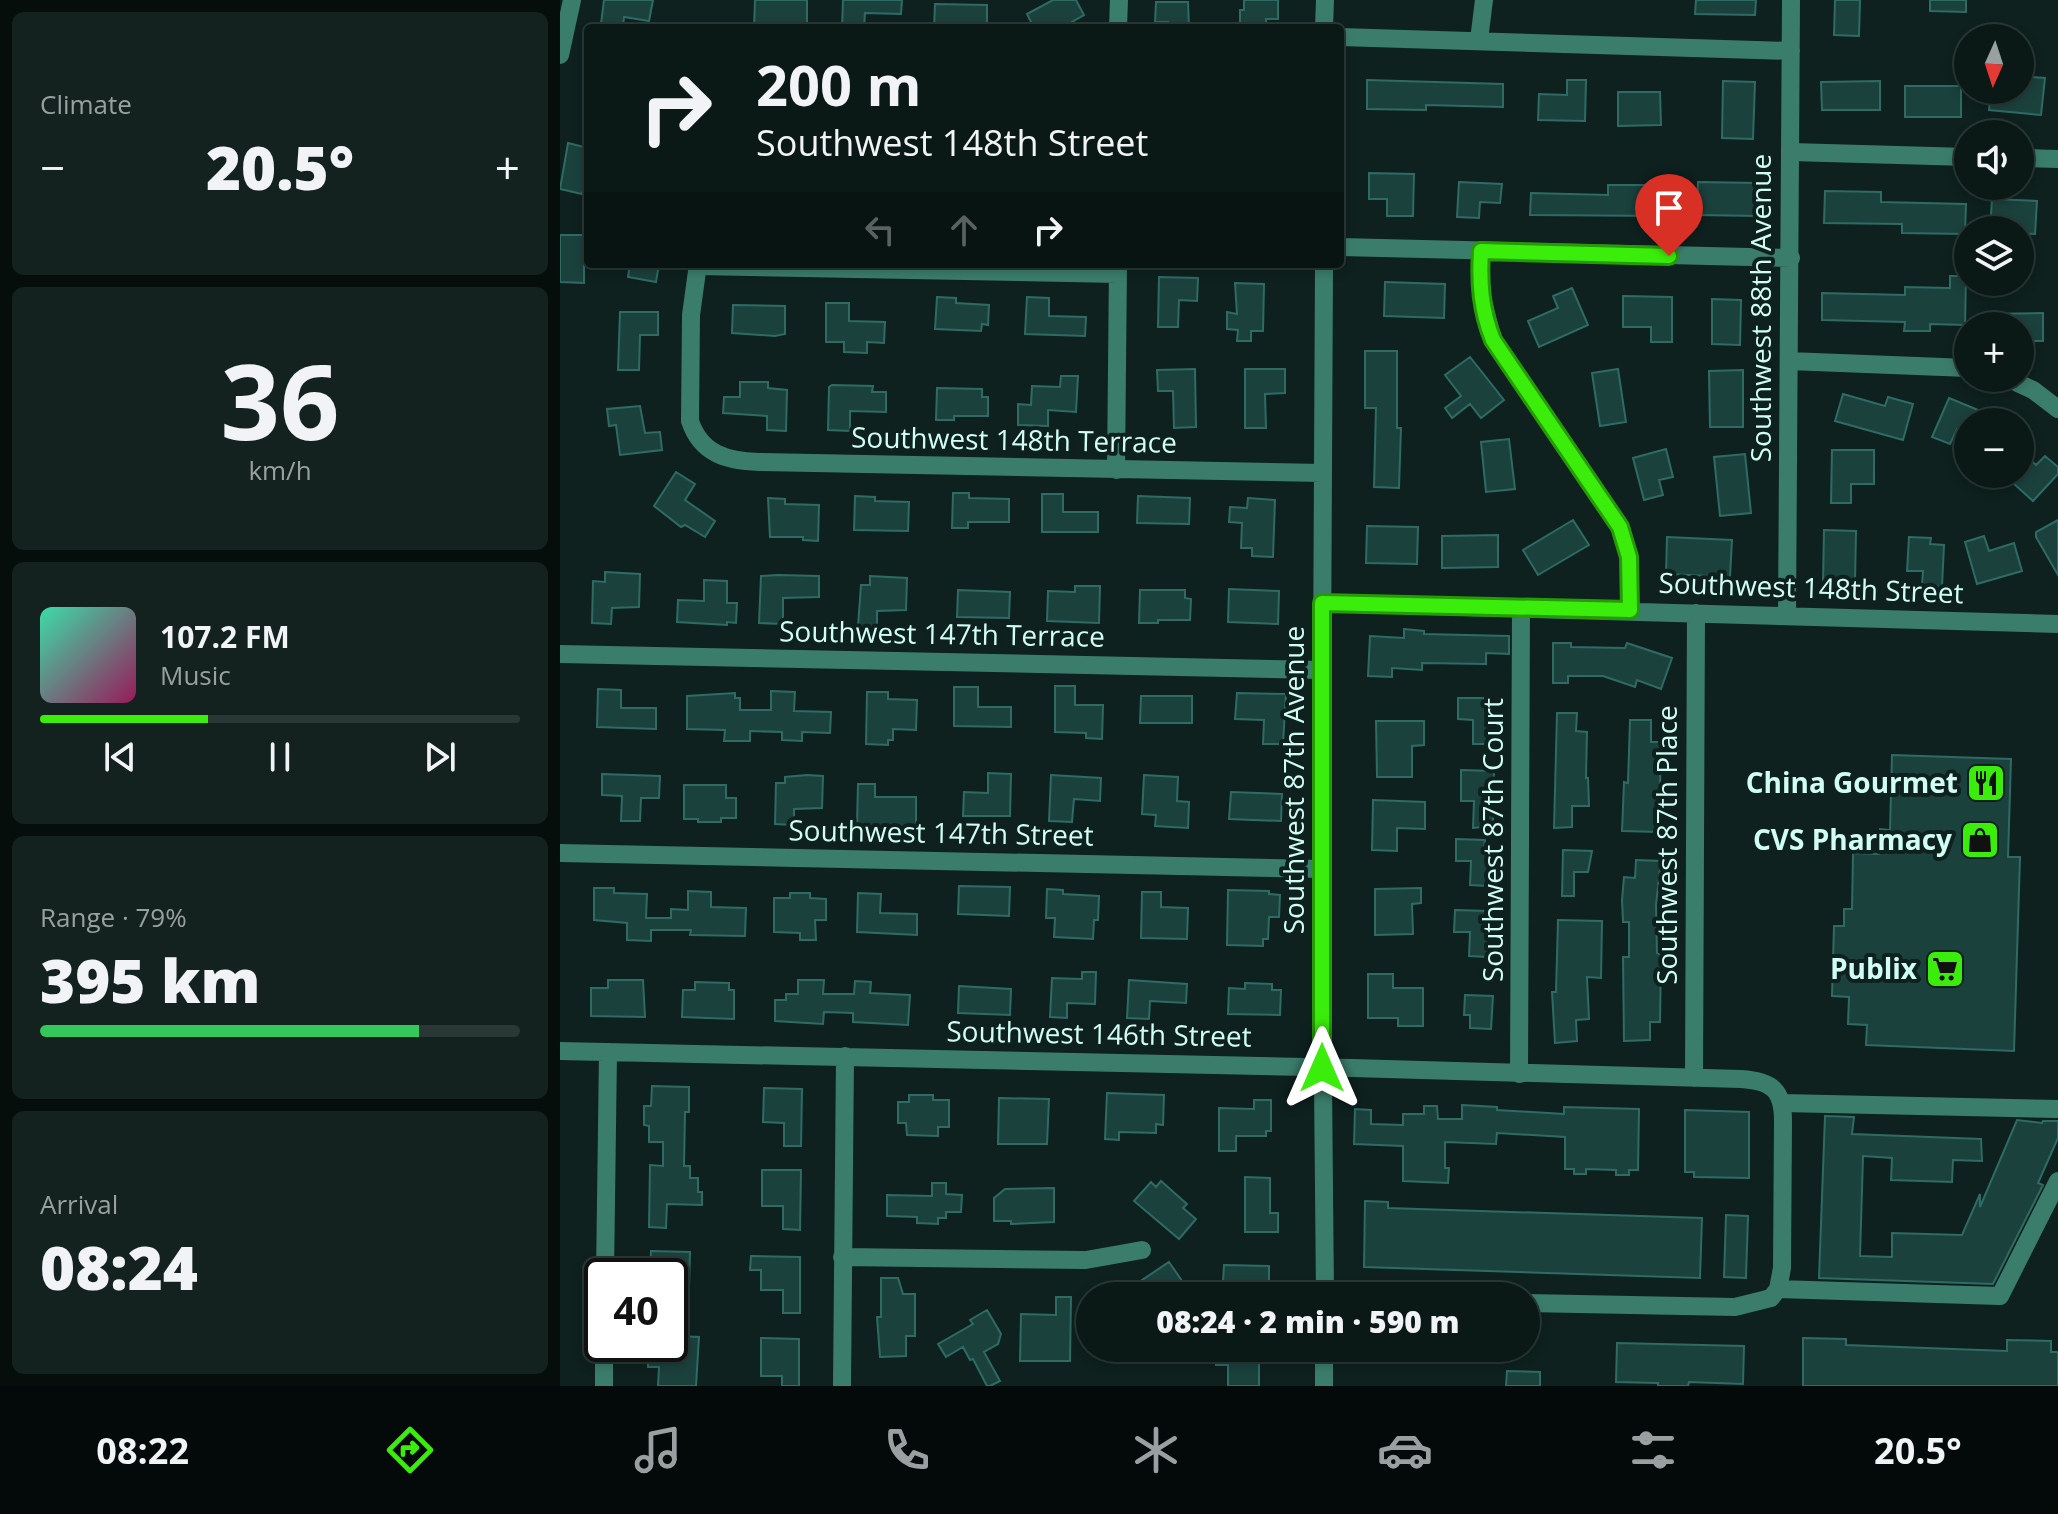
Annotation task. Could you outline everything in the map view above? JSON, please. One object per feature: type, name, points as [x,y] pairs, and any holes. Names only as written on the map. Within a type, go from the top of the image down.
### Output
[{"type":"street","points":[[560,55],[572,0]]},
{"type":"street","points":[[1118,24],[1119,0]]},
{"type":"street","points":[[1324,24],[1325,0]]},
{"type":"street","points":[[1479,40],[1484,0]]},
{"type":"street","name":"Southwest 88th Avenue","points":[[1787,616],[1791,0]]},
{"type":"street","points":[[1344,37],[1791,51]]},
{"type":"street","points":[[1791,152],[1954,157]]},
{"type":"street","points":[[2034,158],[2058,159]]},
{"type":"street","points":[[1344,247],[1791,258]]},
{"type":"street","points":[[1481,251],[1481,294],[1493,340],[1620,527],[1629,557],[1630,610]]},
{"type":"street","name":"Southwest 148th Terrace","points":[[697,268],[692,294],[688,410],[693,432],[706,449],[727,459],[749,462],[1323,473]]},
{"type":"street","points":[[1013,268],[1118,269],[1116,470]]},
{"type":"street","name":"Southwest 87th Avenue","points":[[1324,268],[1321,869],[1325,1282]]},
{"type":"street","points":[[1789,361],[1954,367]]},
{"type":"street","points":[[2034,391],[2058,409]]},
{"type":"street","name":"Southwest 148th Street","points":[[1322,603],[2058,624]]},
{"type":"street","name":"Southwest 87th Court","points":[[1519,1074],[1521,607]]},
{"type":"street","name":"Southwest 87th Place","points":[[1694,1078],[1696,613]]},
{"type":"street","name":"Southwest 147th Terrace","points":[[560,654],[1322,670]]},
{"type":"street","name":"Southwest 147th Street","points":[[560,853],[1321,869]]},
{"type":"street","name":"Southwest 146th Street","points":[[560,1051],[1694,1078],[1762,1082],[1775,1090],[1782,1103]]},
{"type":"street","points":[[605,1258],[608,1052]]},
{"type":"street","points":[[842,1386],[845,1056]]},
{"type":"street","points":[[1540,1303],[1721,1308],[1771,1298],[1778,1289],[1782,1268],[1782,1103],[2058,1109]]},
{"type":"street","points":[[1778,1289],[2000,1296],[2058,1181]]},
{"type":"street","points":[[842,1257],[1086,1260],[1142,1250]]},
{"type":"street","points":[[604,1362],[604,1386]]},
{"type":"street","points":[[1324,1362],[1324,1386]]},
{"type":"building","points":[[604,0],[653,0],[649,21],[624,17],[623,24],[601,24]]},
{"type":"building","points":[[755,0],[807,0],[807,24],[754,24]]},
{"type":"building","points":[[843,0],[902,0],[901,14],[865,13],[864,24],[842,24]]},
{"type":"building","points":[[1053,0],[1076,0],[1084,15],[1073,24],[1032,24],[1027,14]]},
{"type":"building","points":[[1244,0],[1278,0],[1278,19],[1266,19],[1266,24],[1240,24],[1240,10],[1244,10]]},
{"type":"building","points":[[1696,0],[1756,0],[1755,15],[1695,14]]},
{"type":"building","points":[[1835,0],[1860,0],[1859,36],[1834,35]]},
{"type":"building","points":[[1930,0],[1966,0],[1966,12],[1930,11]]},
{"type":"building","points":[[1156,2],[1188,2],[1189,24],[1155,22]]},
{"type":"building","points":[[935,4],[987,5],[987,24],[934,24]]},
{"type":"building","points":[[2034,77],[2045,78],[2041,115],[1989,110],[1990,104],[2034,104]]},
{"type":"building","points":[[1367,80],[1503,84],[1503,107],[1426,105],[1426,110],[1367,109]]},
{"type":"building","points":[[1567,80],[1586,80],[1585,121],[1538,120],[1539,94],[1567,95]]},
{"type":"building","points":[[1723,81],[1755,82],[1753,139],[1722,138]]},
{"type":"building","points":[[1880,81],[1880,110],[1822,110],[1821,82]]},
{"type":"building","points":[[1905,86],[1954,86],[1954,104],[1961,104],[1961,117],[1905,117]]},
{"type":"building","points":[[1618,92],[1660,92],[1661,125],[1618,126]]},
{"type":"building","points":[[568,143],[584,147],[582,194],[560,189]]},
{"type":"building","points":[[1369,173],[1414,174],[1413,216],[1387,216],[1387,199],[1369,199]]},
{"type":"building","points":[[1459,182],[1502,184],[1500,203],[1480,202],[1479,218],[1457,217]]},
{"type":"building","points":[[1698,182],[1759,183],[1758,216],[1697,215]]},
{"type":"building","points":[[1608,185],[1666,185],[1666,216],[1530,215],[1531,193],[1608,195]]},
{"type":"building","points":[[1825,191],[1881,192],[1881,202],[1966,204],[1966,216],[1954,216],[1954,234],[1902,233],[1902,224],[1824,223]]},
{"type":"building","points":[[1992,200],[2037,201],[2035,234],[2034,216],[1991,216]]},
{"type":"building","points":[[560,235],[584,235],[584,283],[560,282]]},
{"type":"building","points":[[629,268],[658,268],[656,282],[628,277]]},
{"type":"building","points":[[1950,276],[1954,276],[1954,296],[1966,296],[1965,312],[1954,312],[1954,325],[1930,324],[1930,331],[1904,331],[1905,322],[1822,320],[1822,293],[1905,295],[1905,287],[1950,288]]},
{"type":"building","points":[[1159,277],[1198,278],[1197,301],[1179,300],[1178,327],[1158,327]]},
{"type":"building","points":[[1385,282],[1445,284],[1444,318],[1384,316]]},
{"type":"building","points":[[1235,283],[1264,284],[1263,331],[1251,331],[1251,341],[1237,341],[1238,330],[1227,329],[1227,312],[1237,314]]},
{"type":"building","points":[[1572,288],[1588,325],[1539,347],[1528,321],[1558,308],[1553,296]]},
{"type":"building","points":[[1623,296],[1672,297],[1672,342],[1651,342],[1651,327],[1623,327]]},
{"type":"building","points":[[937,297],[956,298],[956,303],[989,305],[988,325],[982,324],[981,331],[935,329]]},
{"type":"building","points":[[1027,297],[1049,298],[1049,316],[1086,317],[1085,336],[1025,334]]},
{"type":"building","points":[[1712,299],[1741,300],[1740,345],[1712,344]]},
{"type":"building","points":[[826,303],[849,303],[849,321],[885,322],[884,343],[867,342],[867,353],[844,352],[844,342],[826,342]]},
{"type":"building","points":[[733,305],[785,306],[785,334],[732,333]]},
{"type":"building","points":[[620,312],[658,312],[658,335],[640,335],[639,370],[618,370]]},
{"type":"building","points":[[2034,313],[2043,313],[2043,341],[2034,341]]},
{"type":"building","points":[[1365,351],[1397,351],[1397,428],[1401,428],[1399,488],[1374,487],[1376,408],[1365,408]]},
{"type":"building","points":[[1470,357],[1504,400],[1481,418],[1470,404],[1452,418],[1445,408],[1461,396],[1445,375]]},
{"type":"building","points":[[1195,369],[1196,427],[1174,428],[1173,391],[1158,391],[1157,370]]},
{"type":"building","points":[[1245,369],[1285,369],[1285,393],[1265,394],[1266,428],[1245,428]]},
{"type":"building","points":[[1618,369],[1626,422],[1600,426],[1592,373]]},
{"type":"building","points":[[1743,370],[1743,427],[1710,427],[1709,371]]},
{"type":"building","points":[[1061,376],[1078,376],[1076,412],[1048,410],[1048,426],[1018,425],[1018,404],[1031,405],[1032,386],[1060,387]]},
{"type":"building","points":[[740,382],[768,382],[768,388],[787,390],[786,431],[767,430],[767,416],[723,413],[724,397],[740,397]]},
{"type":"building","points":[[873,386],[872,392],[886,392],[886,412],[850,411],[850,431],[828,430],[829,387]]},
{"type":"building","points":[[937,388],[982,389],[982,397],[988,397],[988,416],[954,416],[954,420],[936,420]]},
{"type":"building","points":[[1843,394],[1885,406],[1888,397],[1913,404],[1903,440],[1835,421]]},
{"type":"building","points":[[1949,398],[1973,408],[1954,408],[1954,435],[1950,444],[1932,437]]},
{"type":"building","points":[[640,406],[645,433],[660,432],[662,450],[620,455],[616,425],[609,426],[607,409]]},
{"type":"building","points":[[1509,439],[1515,489],[1486,492],[1481,442]]},
{"type":"building","points":[[1666,449],[1673,477],[1659,480],[1663,495],[1644,500],[1633,458]]},
{"type":"building","points":[[1832,450],[1874,450],[1874,484],[1851,484],[1851,503],[1831,503]]},
{"type":"building","points":[[1745,454],[1751,513],[1720,516],[1714,457]]},
{"type":"building","points":[[2045,456],[2058,467],[2058,474],[2033,501],[2019,488],[2034,488],[2034,463],[2036,465]]},
{"type":"building","points":[[676,472],[695,484],[685,500],[715,521],[705,537],[685,525],[681,527],[654,506]]},
{"type":"building","points":[[953,493],[969,493],[969,498],[1009,499],[1009,522],[968,522],[968,528],[952,528]]},
{"type":"building","points":[[1042,494],[1063,494],[1063,512],[1098,512],[1098,532],[1042,532]]},
{"type":"building","points":[[855,496],[875,497],[875,501],[909,502],[908,531],[854,530]]},
{"type":"building","points":[[1138,496],[1190,498],[1189,524],[1137,523]]},
{"type":"building","points":[[768,498],[785,499],[785,504],[819,505],[818,541],[803,540],[803,537],[770,537]]},
{"type":"building","points":[[1248,498],[1275,500],[1273,557],[1252,556],[1252,548],[1241,548],[1242,523],[1229,522],[1230,507],[1247,508]]},
{"type":"building","points":[[1573,520],[1589,545],[1538,575],[1523,550]]},
{"type":"building","points":[[2058,520],[2058,575],[2036,532]]},
{"type":"building","points":[[1367,526],[1418,527],[1417,564],[1366,563]]},
{"type":"building","points":[[1824,530],[1856,531],[1855,583],[1823,583]]},
{"type":"building","points":[[1498,535],[1498,567],[1442,568],[1442,536]]},
{"type":"building","points":[[1984,536],[1989,551],[2014,543],[2022,571],[1977,584],[1965,542]]},
{"type":"building","points":[[1667,537],[1732,540],[1730,577],[1666,574]]},
{"type":"building","points":[[1909,537],[1931,538],[1930,544],[1944,545],[1942,587],[1922,585],[1923,571],[1907,571]]},
{"type":"building","points":[[605,572],[640,574],[639,607],[612,608],[611,624],[592,623],[593,581],[605,582]]},
{"type":"building","points":[[761,576],[819,576],[819,597],[783,598],[783,624],[759,623]]},
{"type":"building","points":[[870,576],[907,578],[906,610],[877,611],[877,626],[858,626],[861,585],[870,585]]},
{"type":"building","points":[[704,580],[727,581],[727,603],[737,603],[736,623],[677,622],[678,600],[704,601]]},
{"type":"building","points":[[1075,586],[1100,586],[1099,623],[1047,621],[1048,591],[1075,592]]},
{"type":"building","points":[[1229,589],[1279,591],[1278,624],[1228,622]]},
{"type":"building","points":[[958,590],[1010,592],[1009,618],[957,617]]},
{"type":"building","points":[[1140,590],[1185,590],[1185,598],[1191,599],[1190,620],[1139,623]]},
{"type":"building","points":[[1404,629],[1424,631],[1424,634],[1509,636],[1509,654],[1486,653],[1486,664],[1422,663],[1422,670],[1392,668],[1392,677],[1368,676],[1370,636],[1404,638]]},
{"type":"building","points":[[1553,643],[1571,643],[1571,647],[1625,648],[1627,643],[1672,658],[1661,689],[1637,680],[1635,687],[1603,676],[1568,676],[1568,683],[1553,683]]},
{"type":"building","points":[[1055,686],[1075,686],[1075,705],[1103,705],[1102,739],[1086,738],[1086,733],[1055,732]]},
{"type":"building","points":[[954,687],[978,687],[978,707],[1011,707],[1011,727],[954,726]]},
{"type":"building","points":[[598,689],[621,690],[621,708],[656,708],[656,729],[597,727]]},
{"type":"building","points":[[771,691],[795,692],[794,711],[831,712],[830,733],[802,732],[802,741],[782,740],[782,732],[750,731],[750,741],[724,741],[725,730],[687,729],[687,696],[735,693],[735,698],[740,698],[740,710],[771,710]]},
{"type":"building","points":[[867,692],[888,692],[888,699],[917,700],[916,730],[893,729],[893,740],[888,740],[888,745],[866,744]]},
{"type":"building","points":[[1237,693],[1286,694],[1283,744],[1263,744],[1264,720],[1235,719]]},
{"type":"building","points":[[1141,696],[1192,696],[1192,723],[1140,723]]},
{"type":"building","points":[[1458,698],[1491,698],[1490,744],[1473,744],[1473,720],[1458,719]]},
{"type":"building","points":[[1557,713],[1577,713],[1576,731],[1587,732],[1589,806],[1572,806],[1572,827],[1554,828]]},
{"type":"building","points":[[1630,720],[1651,720],[1651,742],[1661,742],[1659,832],[1622,831],[1624,782],[1628,783]]},
{"type":"building","points":[[1376,721],[1424,721],[1424,745],[1412,746],[1412,777],[1377,777]]},
{"type":"building","points":[[1892,755],[2011,759],[2008,857],[2020,857],[2014,1051],[1866,1045],[1867,1025],[1848,1024],[1849,997],[1832,996],[1834,926],[1844,926],[1844,909],[1852,909],[1853,853],[1879,854],[1880,829],[1890,830]]},
{"type":"building","points":[[1461,770],[1494,771],[1493,826],[1473,828],[1474,801],[1461,801]]},
{"type":"building","points":[[988,773],[1011,774],[1010,816],[963,816],[964,792],[988,793]]},
{"type":"building","points":[[602,774],[660,776],[659,798],[641,798],[640,821],[621,821],[622,796],[602,795]]},
{"type":"building","points":[[1051,775],[1101,778],[1100,801],[1074,799],[1072,822],[1049,821]]},
{"type":"building","points":[[1144,775],[1178,777],[1177,801],[1189,802],[1188,828],[1155,826],[1156,815],[1142,814]]},
{"type":"building","points":[[823,776],[822,808],[794,809],[794,825],[775,824],[776,783],[785,783],[785,777]]},
{"type":"building","points":[[858,784],[875,784],[875,797],[916,797],[916,827],[857,825]]},
{"type":"building","points":[[684,785],[726,785],[726,798],[736,798],[736,818],[721,818],[721,822],[684,819]]},
{"type":"building","points":[[1231,792],[1282,794],[1281,821],[1229,819]]},
{"type":"building","points":[[1373,800],[1425,802],[1425,829],[1397,828],[1397,851],[1372,850]]},
{"type":"building","points":[[1456,839],[1485,840],[1484,849],[1489,849],[1488,886],[1470,885],[1471,861],[1456,861]]},
{"type":"building","points":[[1563,850],[1592,851],[1588,872],[1574,872],[1574,896],[1562,896]]},
{"type":"building","points":[[1636,860],[1661,861],[1656,905],[1657,953],[1661,955],[1660,1022],[1650,1022],[1650,1040],[1624,1041],[1623,957],[1629,957],[1629,922],[1623,922],[1622,900],[1624,877],[1635,878]]},
{"type":"building","points":[[959,886],[1010,887],[1009,916],[958,914]]},
{"type":"building","points":[[594,888],[614,888],[614,893],[647,894],[646,918],[671,918],[671,909],[688,910],[688,891],[711,892],[711,907],[746,908],[745,936],[690,935],[691,930],[651,930],[651,941],[627,940],[627,923],[594,920]]},
{"type":"building","points":[[1421,888],[1421,903],[1412,904],[1413,934],[1375,935],[1375,889]]},
{"type":"building","points":[[1047,889],[1063,890],[1063,894],[1099,896],[1093,939],[1054,937],[1055,918],[1046,918]]},
{"type":"building","points":[[1228,890],[1269,891],[1269,894],[1280,895],[1279,917],[1269,917],[1268,939],[1263,939],[1263,946],[1227,945]]},
{"type":"building","points":[[1142,892],[1161,892],[1161,907],[1188,908],[1187,939],[1141,938]]},
{"type":"building","points":[[790,893],[810,893],[810,898],[826,899],[826,920],[815,920],[816,940],[800,940],[800,933],[774,932],[774,898],[790,898]]},
{"type":"building","points":[[858,893],[881,894],[880,913],[917,914],[917,935],[857,932]]},
{"type":"building","points":[[1455,910],[1488,911],[1487,957],[1469,956],[1470,932],[1454,932]]},
{"type":"building","points":[[1558,920],[1602,921],[1601,978],[1587,977],[1589,1019],[1576,1020],[1577,1041],[1555,1043],[1552,992],[1556,992]]},
{"type":"building","points":[[1082,972],[1096,972],[1095,1004],[1067,1003],[1067,1018],[1050,1017],[1052,978],[1082,979]]},
{"type":"building","points":[[1368,974],[1393,974],[1393,988],[1423,988],[1423,1026],[1398,1026],[1398,1018],[1368,1018]]},
{"type":"building","points":[[608,980],[643,980],[645,1017],[591,1016],[591,988],[608,988]]},
{"type":"building","points":[[798,980],[824,980],[823,994],[854,994],[855,981],[871,982],[870,993],[910,995],[908,1025],[853,1022],[853,1013],[824,1012],[823,1024],[775,1021],[775,1000],[786,1000],[786,994],[798,994]]},
{"type":"building","points":[[1129,980],[1187,984],[1186,1003],[1150,1001],[1149,1019],[1127,1018]]},
{"type":"building","points":[[695,982],[729,983],[729,990],[734,990],[734,1019],[682,1017],[683,990],[695,990]]},
{"type":"building","points":[[1245,983],[1272,984],[1272,990],[1281,990],[1280,1015],[1228,1014],[1229,988],[1245,989]]},
{"type":"building","points":[[959,986],[1011,989],[1010,1015],[958,1013]]},
{"type":"building","points":[[1465,995],[1493,996],[1491,1029],[1470,1028],[1470,1015],[1464,1015]]},
{"type":"building","points":[[652,1086],[689,1087],[689,1112],[685,1112],[684,1166],[690,1166],[690,1178],[698,1178],[698,1192],[702,1192],[702,1205],[667,1204],[666,1228],[649,1227],[650,1165],[663,1166],[663,1142],[649,1142],[649,1126],[644,1125],[644,1106],[651,1106]]},
{"type":"building","points":[[764,1088],[802,1089],[801,1146],[784,1146],[784,1123],[763,1122]]},
{"type":"building","points":[[1107,1093],[1164,1095],[1163,1125],[1156,1124],[1156,1133],[1119,1132],[1119,1140],[1105,1139]]},
{"type":"building","points":[[909,1095],[933,1095],[933,1100],[949,1100],[949,1127],[938,1127],[938,1136],[907,1135],[906,1123],[898,1123],[898,1102],[909,1102]]},
{"type":"building","points":[[999,1098],[1049,1099],[1047,1144],[998,1144]]},
{"type":"building","points":[[1254,1100],[1271,1100],[1271,1131],[1266,1131],[1266,1136],[1236,1136],[1236,1151],[1219,1151],[1219,1108],[1254,1109]]},
{"type":"building","points":[[1462,1105],[1564,1114],[1564,1107],[1639,1109],[1638,1170],[1629,1170],[1629,1175],[1616,1175],[1616,1170],[1586,1169],[1586,1174],[1574,1174],[1574,1169],[1565,1169],[1565,1137],[1497,1133],[1496,1144],[1445,1142],[1448,1183],[1403,1181],[1403,1146],[1354,1144],[1355,1109],[1371,1110],[1371,1124],[1403,1125],[1403,1114],[1424,1114],[1424,1106],[1437,1106],[1438,1119],[1462,1119]]},
{"type":"building","points":[[1685,1110],[1749,1112],[1749,1178],[1694,1177],[1694,1172],[1685,1172]]},
{"type":"building","points":[[1825,1116],[1854,1117],[1852,1134],[1981,1139],[1982,1161],[1953,1160],[1952,1182],[1891,1180],[1892,1158],[1863,1156],[1860,1256],[1892,1257],[1892,1233],[1962,1235],[1980,1194],[1980,1207],[2017,1120],[2058,1121],[2058,1138],[2038,1183],[2043,1185],[1993,1284],[1819,1278]]},
{"type":"building","points":[[762,1170],[801,1170],[800,1230],[783,1229],[783,1206],[762,1206]]},
{"type":"building","points":[[1245,1177],[1270,1178],[1270,1213],[1278,1213],[1278,1232],[1245,1232]]},
{"type":"building","points":[[1161,1181],[1187,1204],[1183,1208],[1196,1219],[1179,1239],[1134,1201],[1151,1182],[1156,1187]]},
{"type":"building","points":[[932,1183],[946,1183],[946,1194],[962,1195],[961,1212],[946,1212],[946,1218],[938,1218],[938,1224],[917,1223],[917,1217],[887,1216],[887,1195],[932,1196]]},
{"type":"building","points":[[1054,1188],[1054,1222],[1011,1224],[1011,1221],[994,1221],[994,1198],[1005,1189]]},
{"type":"building","points":[[1365,1201],[1388,1202],[1388,1208],[1702,1218],[1700,1278],[1364,1267]]},
{"type":"building","points":[[1726,1215],[1748,1216],[1746,1278],[1724,1277]]},
{"type":"building","points":[[651,1251],[690,1252],[689,1289],[688,1258],[651,1258]]},
{"type":"building","points":[[751,1256],[800,1257],[800,1313],[783,1313],[783,1290],[761,1290],[761,1270],[750,1270]]},
{"type":"building","points":[[1169,1262],[1183,1282],[1139,1282]]},
{"type":"building","points":[[1224,1265],[1269,1266],[1269,1282],[1223,1282]]},
{"type":"building","points":[[881,1278],[898,1278],[903,1294],[915,1294],[915,1336],[906,1336],[906,1356],[880,1357],[877,1317],[881,1317]]},
{"type":"building","points":[[1056,1297],[1071,1297],[1070,1361],[1020,1361],[1021,1314],[1056,1315]]},
{"type":"building","points":[[987,1310],[1001,1334],[998,1344],[984,1352],[1000,1381],[990,1386],[987,1386],[963,1347],[946,1357],[938,1344],[973,1324],[970,1320]]},
{"type":"building","points":[[688,1336],[699,1337],[696,1386],[658,1386],[659,1367],[648,1367],[648,1362],[688,1362]]},
{"type":"building","points":[[761,1338],[799,1339],[799,1386],[782,1386],[782,1376],[761,1376]]},
{"type":"building","points":[[1803,1338],[1846,1339],[1846,1345],[2007,1351],[2007,1340],[2051,1341],[2051,1352],[2058,1352],[2058,1386],[1803,1386]]},
{"type":"building","points":[[1617,1343],[1744,1346],[1743,1384],[1689,1382],[1688,1386],[1658,1386],[1658,1383],[1616,1382]]},
{"type":"building","points":[[1216,1362],[1259,1362],[1259,1386],[1228,1386],[1228,1365],[1216,1365]]},
{"type":"building","points":[[1507,1371],[1540,1372],[1540,1386],[1506,1386]]},
{"type":"place","name":"China Gourmet","points":[[1986,783]]},
{"type":"place","name":"CVS Pharmacy","points":[[1980,840]]},
{"type":"place","name":"Publix","points":[[1945,969]]},
{"type":"route","points":[[1322,1068],[1322,603],[1630,610],[1629,557],[1613,512],[1493,340],[1481,294],[1481,251],[1669,256]]}]
